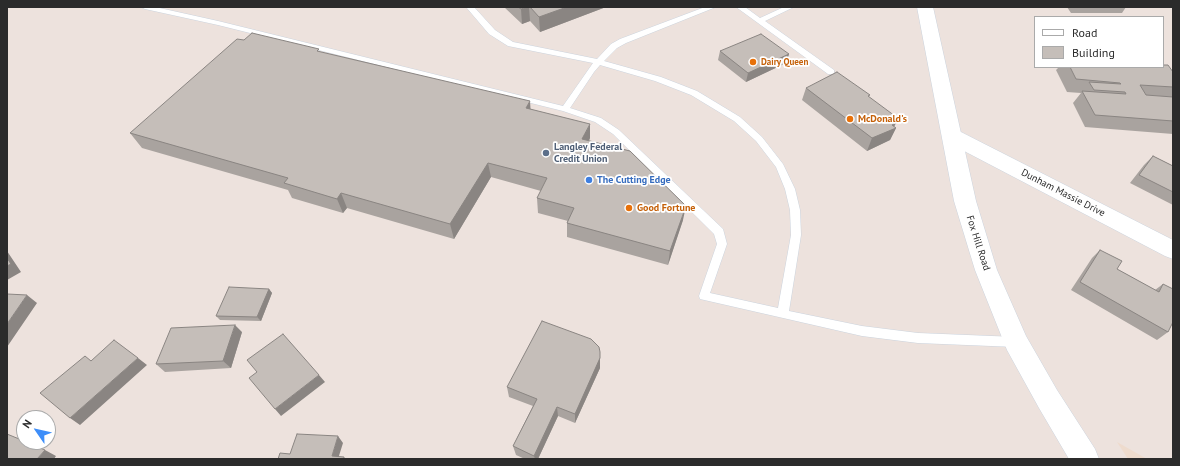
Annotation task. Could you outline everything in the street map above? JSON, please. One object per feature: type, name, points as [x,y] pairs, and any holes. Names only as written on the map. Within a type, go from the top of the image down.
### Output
[{"type":"main road","name":"Fox Hill Road","points":[[925,7],[965,201],[984,263],[1016,342],[1048,400],[1085,459]]},
{"type":"street","name":"Dunham Massie Drive","points":[[952,136],[1173,250]]},
{"type":"lane","points":[[145,7],[218,23],[565,109],[598,120],[616,132],[719,232],[722,244],[704,296],[862,331],[911,337],[1016,342]]},
{"type":"lane","points":[[470,7],[492,32],[511,44],[598,62],[658,80],[694,94],[724,110],[737,119],[759,139],[780,166],[790,190],[795,210],[796,235],[782,314]]},
{"type":"lane","points":[[565,109],[591,70],[614,46],[623,41],[712,7]]},
{"type":"lane","points":[[740,7],[831,72]]},
{"type":"lane","points":[[760,21],[790,7]]},
{"type":"shaded area","points":[[1117,442],[1147,459],[1128,459]]},
{"type":"building","points":[[530,7],[567,7],[539,17]]},
{"type":"building","points":[[252,33],[319,49],[317,51],[530,101],[526,108],[590,124],[582,139],[630,151],[686,206],[670,251],[567,223],[574,208],[537,198],[547,178],[488,163],[450,224],[341,193],[337,199],[284,183],[288,178],[130,133],[237,39],[244,40]]},
{"type":"building","points":[[761,34],[789,54],[748,73],[720,51]]},
{"type":"building","points":[[1164,65],[1168,65],[1173,72],[1173,87],[1140,85],[1146,95],[1173,97],[1173,121],[1095,115],[1082,91],[1126,94],[1125,92],[1094,90],[1089,82],[1121,84],[1076,79],[1070,68],[1164,68]]},
{"type":"building","points":[[837,72],[870,95],[868,96],[895,116],[896,123],[892,125],[896,128],[872,138],[806,88]]},
{"type":"building","points":[[1153,156],[1173,166],[1173,192],[1139,175]]},
{"type":"building","points":[[1100,250],[1122,261],[1117,269],[1159,292],[1163,284],[1173,289],[1173,322],[1168,332],[1080,282]]},
{"type":"building","points":[[7,258],[11,264],[7,266]]},
{"type":"building","points":[[229,287],[269,289],[257,317],[216,316]]},
{"type":"building","points":[[7,294],[27,295],[7,324]]},
{"type":"building","points":[[542,321],[591,339],[599,347],[600,358],[575,414],[557,407],[534,456],[513,446],[537,399],[507,387]]},
{"type":"building","points":[[235,325],[223,361],[156,364],[171,328]]},
{"type":"building","points":[[283,334],[319,375],[275,409],[249,378],[257,372],[247,360]]},
{"type":"building","points":[[114,340],[138,358],[70,418],[40,393],[85,356],[91,361]]},
{"type":"building","points":[[7,434],[16,438],[16,450],[45,450],[37,459],[7,459]]},
{"type":"building","points":[[297,434],[338,436],[332,456],[344,457],[344,459],[278,459],[280,453],[290,454]]},
{"type":"place","name":"Dairy Queen","points":[[753,62]]},
{"type":"place","name":"McDonald's","points":[[850,119]]},
{"type":"place","name":"Langley Federal Credit Union","points":[[546,153]]},
{"type":"place","name":"The Cutting Edge","points":[[589,180]]},
{"type":"place","name":"Good Fortune","points":[[629,208]]}]
